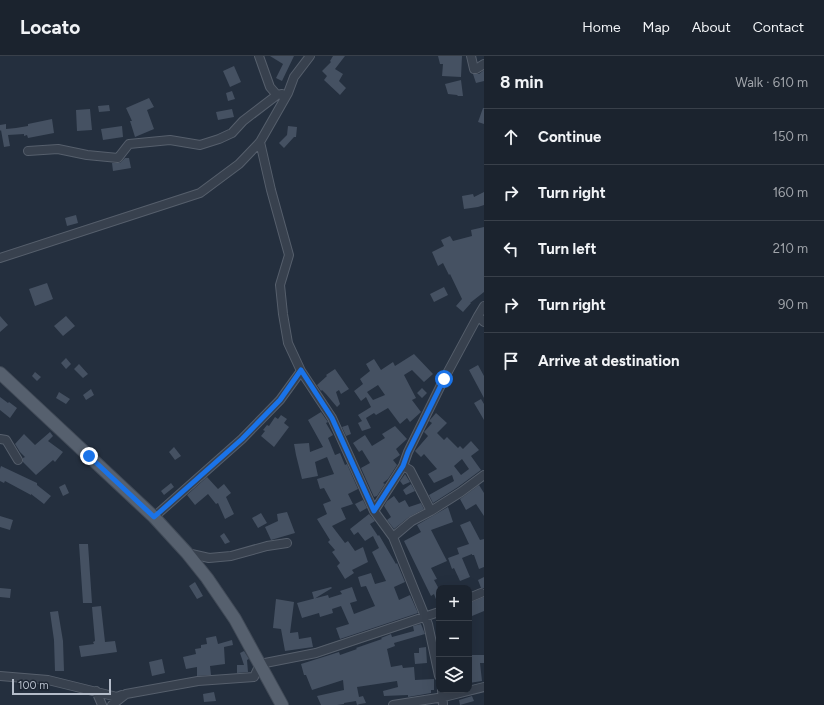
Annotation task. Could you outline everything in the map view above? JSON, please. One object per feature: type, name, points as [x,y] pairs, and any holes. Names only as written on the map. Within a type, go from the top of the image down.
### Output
[{"type":"main road","points":[[0,373],[154,517],[187,553],[207,578],[235,619],[282,705]]},
{"type":"street","points":[[259,56],[270,87],[277,95]]},
{"type":"street","points":[[0,258],[200,193],[239,164],[260,142],[288,93],[294,77],[310,56]]},
{"type":"street","points":[[471,56],[474,69],[484,64]]},
{"type":"street","points":[[28,151],[58,149],[87,155],[118,158],[129,144],[170,140],[200,145],[232,133],[243,121],[277,95],[288,93]]},
{"type":"street","points":[[260,142],[271,190],[289,254],[280,285],[288,343],[301,370],[332,418],[374,511],[393,537],[425,617],[436,662]]},
{"type":"street","points":[[374,511],[403,466],[408,452],[444,379],[484,306]]},
{"type":"street","points":[[478,316],[484,322]]},
{"type":"street","points":[[154,517],[242,439],[280,400],[301,370]]},
{"type":"street","points":[[0,439],[6,440],[18,460]]},
{"type":"street","points":[[403,466],[410,470],[431,511]]},
{"type":"street","points":[[393,537],[412,521],[461,492],[484,475]]},
{"type":"street","points":[[187,553],[209,558],[231,556],[287,542]]},
{"type":"street","points":[[472,597],[481,593]]},
{"type":"street","points":[[0,676],[48,680],[117,697],[198,681],[254,677],[260,664],[316,654],[436,613]]},
{"type":"street","points":[[393,705],[443,697],[484,687]]},
{"type":"street","points":[[96,691],[102,705]]},
{"type":"street","points":[[112,705],[126,694]]},
{"type":"building","points":[[270,56],[294,56],[282,81],[276,78],[283,64]]},
{"type":"building","points":[[333,56],[345,56],[335,69],[343,74],[339,81],[346,88],[340,95],[324,80],[327,76],[322,71],[331,62],[330,61]]},
{"type":"building","points":[[438,56],[462,56],[461,77],[442,76],[443,64],[440,64]]},
{"type":"building","points":[[234,66],[241,82],[230,87],[223,71]]},
{"type":"building","points":[[484,70],[484,81],[476,83],[473,74],[479,74]]},
{"type":"building","points":[[461,80],[463,96],[448,94],[445,84]]},
{"type":"building","points":[[232,91],[235,99],[228,101],[226,93]]},
{"type":"building","points":[[149,98],[154,107],[147,110],[154,129],[135,137],[130,121],[132,121],[126,108]]},
{"type":"building","points":[[109,105],[110,111],[99,112],[98,106]]},
{"type":"building","points":[[484,108],[484,124],[478,122]]},
{"type":"building","points":[[90,109],[92,130],[77,131],[76,110]]},
{"type":"building","points":[[232,109],[234,117],[218,120],[216,112]]},
{"type":"building","points":[[52,119],[54,133],[28,138],[27,135],[24,136],[24,134],[8,135],[10,146],[4,147],[0,125],[6,124],[6,129],[16,128]]},
{"type":"building","points":[[122,126],[123,137],[103,140],[101,129]]},
{"type":"building","points":[[288,126],[297,127],[296,137],[294,137],[284,148],[279,143],[287,135]]},
{"type":"building","points":[[125,158],[129,158],[131,168],[113,171],[112,163],[120,163]]},
{"type":"building","points":[[484,192],[484,205],[464,209],[462,196],[473,194],[474,197]]},
{"type":"building","points":[[76,215],[78,223],[67,226],[65,218]]},
{"type":"building","points":[[484,227],[484,292],[470,303],[463,312],[456,306],[462,299],[450,274],[449,275],[443,263],[438,266],[432,252],[444,246],[441,240],[450,236],[453,241],[472,236],[471,230]]},
{"type":"building","points":[[47,283],[53,299],[35,306],[29,289]]},
{"type":"building","points":[[444,287],[448,295],[434,302],[430,294]]},
{"type":"building","points":[[0,316],[8,325],[0,332]]},
{"type":"building","points":[[66,316],[75,326],[63,336],[54,326]]},
{"type":"building","points":[[414,354],[433,374],[424,382],[412,370],[404,375],[416,398],[412,400],[421,412],[410,422],[407,418],[400,424],[388,408],[376,415],[374,413],[366,418],[371,428],[362,431],[358,423],[362,421],[358,415],[371,407],[366,397],[361,401],[354,391],[363,384],[360,379],[370,371],[366,364],[374,359],[381,370],[393,362],[395,366]],"holes":[[[378,385],[385,395],[373,400],[367,392]]]},
{"type":"building","points":[[66,358],[71,364],[66,369],[61,363]]},
{"type":"building","points":[[79,364],[88,374],[83,378],[74,369]]},
{"type":"building","points":[[478,365],[484,376],[484,398],[469,370]]},
{"type":"building","points":[[335,369],[349,389],[341,394],[339,390],[336,392],[340,404],[337,407],[317,385],[327,376],[326,375]]},
{"type":"building","points":[[35,372],[41,377],[37,381],[32,376]]},
{"type":"building","points":[[422,388],[427,393],[422,398],[417,393]]},
{"type":"building","points":[[91,389],[94,395],[86,400],[83,395]]},
{"type":"building","points":[[59,392],[70,399],[66,404],[56,398]]},
{"type":"building","points":[[0,397],[17,408],[10,418],[0,410]]},
{"type":"building","points":[[481,399],[484,404],[484,420],[474,403]]},
{"type":"building","points":[[321,412],[328,422],[326,423],[333,435],[328,438],[335,455],[340,453],[345,465],[347,464],[358,489],[348,494],[353,504],[341,508],[346,519],[332,526],[345,543],[348,541],[355,551],[363,547],[368,562],[352,570],[354,573],[345,579],[337,566],[340,563],[332,552],[335,550],[328,542],[330,540],[317,519],[327,514],[323,504],[331,501],[324,488],[320,489],[317,479],[334,474],[327,457],[315,462],[318,476],[302,479],[294,444],[309,443],[310,452],[323,447],[308,420]]},
{"type":"building","points":[[436,413],[447,423],[437,433],[444,440],[447,437],[458,448],[460,446],[463,449],[471,441],[479,450],[471,456],[481,470],[433,503],[429,495],[454,481],[452,475],[434,483],[428,474],[437,469],[424,454],[421,457],[415,451],[428,436],[424,432],[432,423],[429,421]],"holes":[[[462,459],[469,469],[461,475],[454,466]]]},
{"type":"building","points":[[281,415],[287,419],[284,423],[289,427],[274,447],[261,436],[267,425],[269,426],[275,417],[278,419]]},
{"type":"building","points":[[348,425],[351,434],[346,436],[342,427]]},
{"type":"building","points":[[395,426],[407,439],[396,449],[400,455],[393,460],[397,465],[388,479],[383,483],[385,484],[377,496],[374,497],[361,468],[370,463],[362,450],[359,452],[353,443],[365,435],[372,446],[385,438],[382,434]]},
{"type":"building","points":[[50,432],[53,436],[48,441],[63,452],[55,462],[53,460],[36,475],[23,462],[23,458],[25,457],[15,444],[24,434],[35,445]]},
{"type":"building","points":[[174,447],[181,456],[175,460],[169,452]]},
{"type":"building","points":[[1,466],[37,483],[37,485],[51,496],[44,504],[31,494],[5,481],[4,483],[0,481]]},
{"type":"building","points":[[405,474],[410,482],[403,485],[400,481]]},
{"type":"building","points":[[207,477],[218,489],[224,484],[231,493],[226,497],[234,514],[225,519],[218,503],[216,504],[208,494],[195,505],[187,495]]},
{"type":"building","points":[[171,483],[174,487],[164,495],[161,491]]},
{"type":"building","points":[[65,484],[69,493],[63,496],[59,487]]},
{"type":"building","points":[[411,484],[415,491],[406,495],[403,490]]},
{"type":"building","points":[[479,485],[484,493],[484,516],[476,504],[466,510],[460,499]]},
{"type":"building","points":[[394,496],[399,503],[405,500],[409,507],[421,503],[424,509],[409,517],[394,529],[387,520],[391,517],[384,506],[387,501]]},
{"type":"building","points":[[363,500],[367,508],[360,512],[355,504]]},
{"type":"building","points":[[448,507],[453,522],[431,530],[447,561],[431,568],[437,579],[434,580],[437,585],[436,599],[434,594],[431,596],[404,541],[421,532],[417,525]]},
{"type":"building","points":[[287,512],[295,533],[271,540],[265,527],[278,521],[277,514]]},
{"type":"building","points":[[261,513],[267,523],[258,528],[252,518]]},
{"type":"building","points":[[369,514],[375,521],[370,524],[378,536],[379,535],[396,564],[397,563],[405,582],[394,587],[399,600],[410,595],[418,613],[340,639],[336,628],[349,624],[341,606],[332,609],[333,613],[320,617],[319,613],[302,618],[297,603],[328,595],[329,598],[342,594],[340,591],[352,587],[357,601],[350,603],[354,614],[375,606],[366,586],[361,587],[358,577],[371,573],[375,584],[386,581],[372,552],[379,548],[373,536],[365,541],[358,532],[354,535],[350,529]]},
{"type":"building","points":[[0,516],[13,520],[10,530],[0,527]]},
{"type":"building","points":[[470,521],[480,540],[484,539],[484,567],[479,569],[474,555],[472,554],[462,558],[470,577],[460,581],[454,568],[452,569],[448,558],[459,554],[457,548],[469,544],[460,525]]},
{"type":"building","points":[[224,533],[230,542],[225,544],[220,536]]},
{"type":"building","points":[[79,544],[88,544],[92,603],[83,603]]},
{"type":"building","points":[[484,577],[484,588],[481,588],[478,580]]},
{"type":"building","points":[[195,582],[203,596],[197,599],[189,586]]},
{"type":"building","points":[[0,588],[11,589],[10,598],[0,597]]},
{"type":"building","points":[[332,588],[314,599],[312,592]]},
{"type":"building","points":[[484,597],[484,611],[472,616],[472,602]]},
{"type":"building","points":[[276,599],[294,602],[290,633],[298,632],[299,639],[311,637],[313,647],[285,651],[281,629],[273,628]]},
{"type":"building","points":[[101,606],[105,642],[115,641],[117,652],[81,657],[79,646],[94,644],[93,642],[95,641],[92,607]]},
{"type":"building","points":[[58,611],[63,641],[64,671],[55,671],[54,640],[50,612]]},
{"type":"building","points":[[421,624],[425,634],[394,643],[395,646],[387,649],[391,667],[402,665],[403,668],[414,667],[415,680],[434,679],[434,690],[431,690],[431,693],[408,697],[408,695],[384,696],[383,691],[398,687],[397,681],[357,687],[359,697],[363,696],[366,703],[357,705],[356,701],[337,705],[321,705],[317,696],[344,690],[343,680],[312,690],[306,675],[304,675],[301,664],[339,652],[340,655],[391,634],[392,637],[414,631],[413,626]]},
{"type":"building","points":[[216,636],[218,644],[232,640],[233,645],[224,647],[225,664],[210,666],[211,675],[197,676],[197,667],[186,669],[183,657],[196,654],[195,649],[201,648],[201,645],[207,644],[206,638]]},
{"type":"building","points":[[426,647],[427,663],[415,664],[414,653],[419,653],[419,648]]},
{"type":"building","points":[[244,651],[249,659],[247,660],[248,672],[237,673],[237,665],[244,665],[240,653]]},
{"type":"building","points":[[472,655],[484,655],[484,663],[480,663],[482,681],[472,683]]},
{"type":"building","points":[[162,659],[165,673],[152,676],[149,662]]},
{"type":"building","points":[[214,692],[216,701],[204,702],[203,694]]},
{"type":"building","points":[[472,696],[474,701],[460,705],[459,700]]},
{"type":"route","points":[[89,456],[154,517],[242,439],[280,400],[301,370],[332,418],[374,511],[403,466],[408,452],[444,379]]}]
